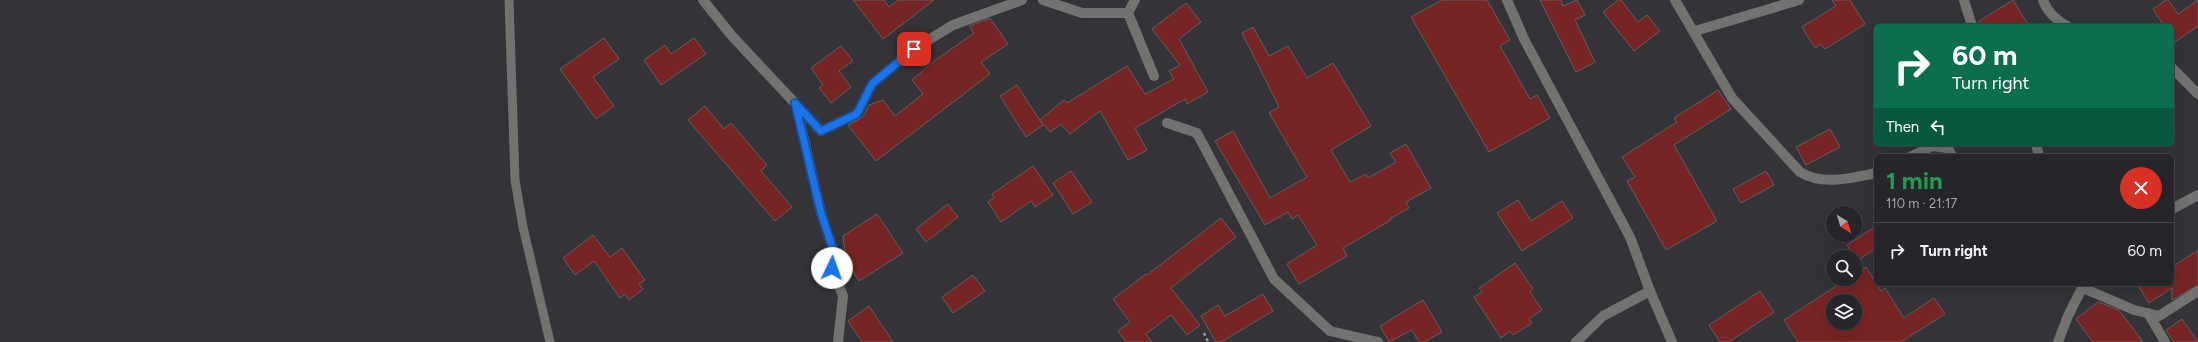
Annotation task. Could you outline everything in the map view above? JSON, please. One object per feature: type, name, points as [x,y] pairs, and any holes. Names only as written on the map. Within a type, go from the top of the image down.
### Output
[{"type":"street","points":[[703,0],[732,36],[821,131],[857,114],[872,84],[914,49],[953,25],[1022,0]]},
{"type":"street","points":[[1043,0],[1082,13],[1128,13]]},
{"type":"street","points":[[1128,13],[1135,0]]},
{"type":"street","points":[[1507,0],[1528,46],[1630,237],[1650,291],[1672,342]]},
{"type":"street","points":[[1675,0],[1695,30],[1732,98],[1800,172],[1809,178],[1826,180],[1846,179],[1874,173]]},
{"type":"street","points":[[1695,30],[1799,0]]},
{"type":"street","points":[[1964,0],[1971,24]]},
{"type":"street","points":[[2043,0],[2049,13],[2059,24]]},
{"type":"street","points":[[1128,13],[1154,76]]},
{"type":"street","points":[[2174,70],[2198,94]]},
{"type":"street","points":[[795,103],[821,213],[833,249],[832,268],[843,296],[838,342]]},
{"type":"street","points":[[1167,123],[1196,133],[1274,280],[1330,331],[1378,342]]},
{"type":"street","points":[[1916,154],[1930,146]]},
{"type":"street","points":[[1937,146],[1948,148],[1951,154]]},
{"type":"street","points":[[2174,208],[2198,195]]},
{"type":"street","points":[[2058,342],[2068,316],[2084,286],[2134,310],[2159,316],[2198,291]]},
{"type":"street","points":[[1576,342],[1603,316],[1650,291]]},
{"type":"street","points":[[2148,314],[2165,342]]},
{"type":"lane","points":[[509,0],[515,180],[523,227],[550,342]]},
{"type":"path","points":[[1204,333],[1208,342]]},
{"type":"building","points":[[853,0],[884,0],[889,7],[898,0],[934,0],[883,39]]},
{"type":"building","points":[[1442,0],[1487,0],[1510,40],[1500,46],[1530,99],[1537,95],[1550,118],[1489,152],[1411,17]]},
{"type":"building","points":[[1540,0],[1561,0],[1563,6],[1577,0],[1585,15],[1575,20],[1595,62],[1576,72]]},
{"type":"building","points":[[1618,0],[1621,0],[1638,22],[1647,15],[1660,31],[1634,51],[1603,12]]},
{"type":"building","points":[[1832,0],[1850,0],[1865,24],[1825,49],[1821,44],[1815,48],[1802,27],[1836,6]]},
{"type":"building","points":[[2013,0],[2028,24],[1978,24],[1978,22]]},
{"type":"building","points":[[2168,0],[2178,14],[2198,0],[2198,26],[2174,43],[2174,24],[2163,24],[2153,9]]},
{"type":"building","points":[[1186,3],[1201,22],[1179,39],[1208,92],[1187,104],[1185,99],[1135,128],[1147,150],[1128,160],[1100,111],[1070,134],[1061,124],[1050,132],[1040,120],[1064,100],[1067,103],[1127,66],[1145,94],[1174,79],[1169,71],[1180,65],[1152,29]]},
{"type":"building","points":[[990,18],[1008,44],[981,62],[990,74],[876,161],[848,125],[863,117],[869,105],[883,100],[895,116],[923,94],[912,80],[933,62],[974,33],[969,26]]},
{"type":"building","points":[[1253,27],[1269,56],[1288,46],[1307,78],[1333,63],[1371,126],[1331,150],[1350,182],[1366,174],[1368,178],[1396,162],[1390,153],[1406,144],[1431,188],[1406,202],[1409,208],[1343,248],[1347,256],[1299,284],[1287,264],[1317,245],[1298,215],[1292,219],[1288,212],[1265,225],[1215,141],[1233,131],[1270,198],[1307,177],[1269,113],[1279,107],[1242,33]]},
{"type":"building","points":[[604,38],[619,59],[593,77],[614,106],[596,119],[560,69]]},
{"type":"building","points":[[694,38],[706,54],[661,85],[644,60],[665,45],[671,54]]},
{"type":"building","points":[[841,46],[853,61],[839,71],[851,87],[831,103],[819,88],[823,85],[811,68]]},
{"type":"building","points":[[1017,85],[1043,125],[1026,137],[1000,96]]},
{"type":"building","points":[[1718,90],[1731,109],[1674,145],[1717,221],[1666,250],[1627,181],[1635,177],[1622,157],[1677,122],[1674,118]]},
{"type":"building","points":[[705,106],[724,129],[731,123],[767,165],[761,171],[792,207],[775,221],[688,120]]},
{"type":"building","points":[[1830,129],[1840,147],[1806,165],[1796,147]]},
{"type":"building","points":[[1033,166],[1053,195],[1035,207],[1031,201],[1001,222],[988,202],[994,198],[992,194]]},
{"type":"building","points":[[1071,171],[1092,202],[1073,214],[1053,183]]},
{"type":"building","points":[[1766,171],[1774,185],[1741,203],[1733,189]]},
{"type":"building","points":[[1518,200],[1531,221],[1562,201],[1573,218],[1522,251],[1497,213]]},
{"type":"building","points":[[948,204],[958,217],[926,242],[916,229]]},
{"type":"building","points":[[877,214],[903,253],[859,281],[842,255],[845,252],[843,236]]},
{"type":"building","points":[[1221,218],[1236,237],[1171,288],[1200,325],[1187,335],[1171,315],[1146,334],[1152,342],[1126,342],[1118,331],[1130,322],[1113,299]]},
{"type":"building","points":[[1874,227],[1874,249],[1862,258],[1862,250],[1850,250],[1847,245],[1852,242],[1862,242],[1862,235]]},
{"type":"building","points":[[593,235],[610,257],[622,248],[645,280],[639,284],[643,289],[629,300],[625,294],[620,298],[594,261],[575,275],[563,258]]},
{"type":"building","points":[[2198,250],[2198,285],[2172,300],[2172,288],[2149,303],[2138,286],[2174,286],[2174,266]]},
{"type":"building","points":[[1515,263],[1533,289],[1530,292],[1542,310],[1529,319],[1532,323],[1513,335],[1510,331],[1501,338],[1474,297],[1482,292],[1479,288]]},
{"type":"building","points":[[1866,267],[1874,280],[1874,286],[1878,286],[1881,291],[1885,288],[1904,318],[1934,298],[1945,314],[1901,342],[1798,342],[1784,320],[1836,286],[1862,286],[1862,270]]},
{"type":"building","points":[[973,275],[985,291],[953,313],[942,297]]},
{"type":"building","points":[[1760,291],[1774,312],[1729,342],[1720,342],[1709,325]]},
{"type":"building","points":[[1263,294],[1273,311],[1221,342],[1216,342],[1201,316],[1218,305],[1225,316]]},
{"type":"building","points":[[1423,300],[1442,332],[1424,342],[1419,342],[1412,330],[1389,342],[1380,326]]},
{"type":"building","points":[[2098,302],[2119,310],[2143,342],[2093,342],[2076,319]]},
{"type":"building","points":[[869,306],[893,342],[862,342],[848,321]]},
{"type":"building","points":[[2182,319],[2198,342],[2174,342],[2166,330]]},
{"type":"route","points":[[832,268],[833,249],[821,213],[806,143],[795,103],[821,131],[857,114],[872,84],[914,49]]}]
